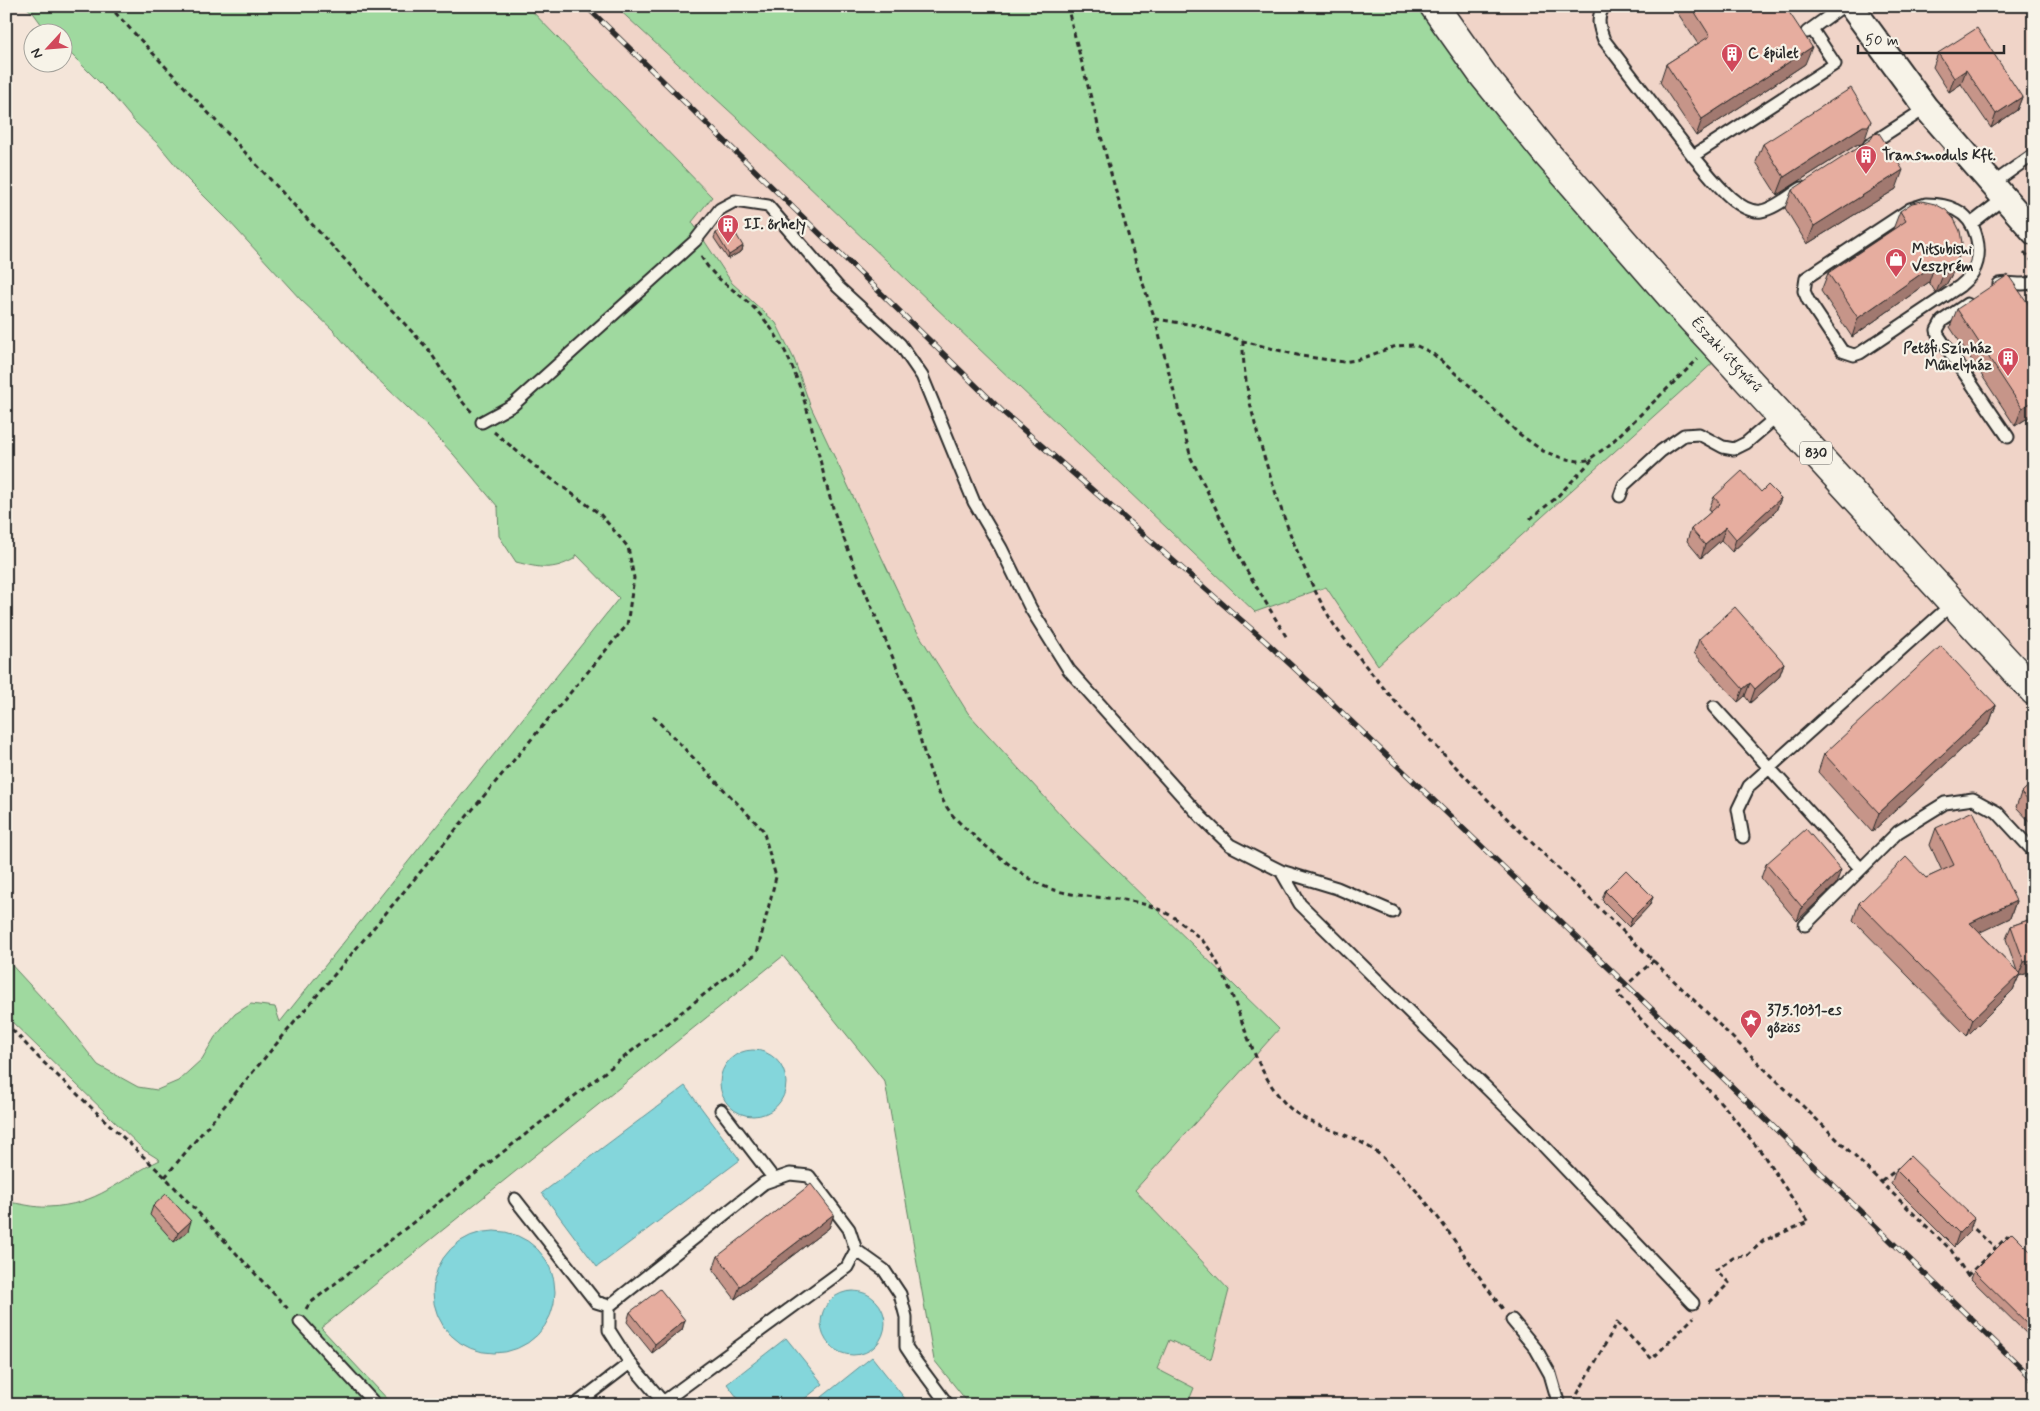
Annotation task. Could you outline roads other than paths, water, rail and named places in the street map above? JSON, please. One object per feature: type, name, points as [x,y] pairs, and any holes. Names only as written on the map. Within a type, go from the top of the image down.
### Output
[{"type":"main road","name":"Északi útgyűrű","points":[[1434,6],[1483,76],[1547,154],[1715,344],[2034,691]]},
{"type":"street","points":[[1851,6],[1926,108],[2034,232]]},
{"type":"lane","points":[[1604,6],[1599,14],[1600,29],[1604,40],[1693,156],[1736,203],[1753,211],[1762,211],[1811,182]]},
{"type":"lane","points":[[1797,39],[1843,6]]},
{"type":"lane","points":[[1693,156],[1834,64],[1812,29]]},
{"type":"lane","points":[[1869,145],[1926,108]]},
{"type":"lane","points":[[1972,223],[1998,191],[2030,157],[2034,161]]},
{"type":"lane","points":[[482,422],[513,405],[695,241],[720,209],[735,201],[768,206],[838,288],[900,344],[922,376],[974,502],[1001,548],[1030,609],[1069,670],[1201,817],[1230,845],[1281,870],[1337,888],[1393,912]]},
{"type":"lane","points":[[1926,204],[1943,205],[1958,210],[1972,223],[1978,243],[1978,260],[1973,274],[1960,286],[1860,353],[1854,354],[1842,351],[1808,300],[1804,291],[1806,278],[1910,209],[1926,204]]},
{"type":"lane","points":[[2008,437],[1938,335],[1937,330],[1942,321],[2001,283],[2026,285],[2034,282]]},
{"type":"lane","points":[[1620,496],[1624,485],[1661,451],[1684,435],[1699,434],[1723,447],[1734,449],[1746,443],[1780,414]]},
{"type":"lane","points":[[1743,837],[1738,809],[1749,786],[1953,604]]},
{"type":"lane","points":[[1714,707],[1861,869]]},
{"type":"lane","points":[[1805,926],[1898,832],[1945,803],[1973,799],[1998,812],[2034,852]]},
{"type":"lane","points":[[1281,870],[1300,904],[1520,1121],[1693,1302]]},
{"type":"lane","points":[[721,1110],[774,1179]]},
{"type":"lane","points":[[609,1306],[764,1183],[790,1174],[809,1176],[849,1229],[856,1250],[884,1270],[900,1294],[906,1317],[906,1347],[948,1405]]},
{"type":"lane","points":[[516,1199],[596,1302],[609,1306]]},
{"type":"lane","points":[[609,1306],[609,1330],[630,1363],[664,1403],[847,1267],[856,1250]]},
{"type":"lane","points":[[1512,1320],[1536,1349],[1550,1374],[1559,1405]]},
{"type":"lane","points":[[300,1322],[376,1405]]},
{"type":"lane","points":[[575,1405],[630,1363]]},
{"type":"water","points":[[746,1050],[760,1050],[772,1055],[781,1064],[786,1076],[784,1096],[777,1107],[760,1116],[746,1116],[734,1111],[725,1102],[720,1090],[720,1076],[725,1064],[734,1055]]},
{"type":"water","points":[[685,1086],[740,1160],[597,1267],[542,1193]]},
{"type":"water","points":[[494,1231],[506,1232],[517,1236],[528,1241],[537,1249],[545,1258],[550,1269],[554,1280],[554,1304],[550,1315],[545,1326],[537,1335],[528,1343],[517,1348],[506,1352],[494,1353],[482,1352],[471,1348],[460,1343],[451,1335],[443,1326],[438,1315],[434,1304],[433,1292],[434,1280],[438,1269],[443,1258],[451,1249],[460,1241],[471,1236],[482,1232]]},
{"type":"water","points":[[847,1291],[859,1291],[876,1300],[883,1311],[885,1323],[883,1335],[876,1346],[859,1355],[847,1355],[835,1350],[826,1341],[821,1329],[821,1317],[826,1305],[835,1296]]},
{"type":"water","points":[[786,1338],[823,1384],[797,1405],[743,1405],[727,1384]]},
{"type":"water","points":[[872,1357],[910,1405],[812,1405]]},
{"type":"railway","points":[[586,6],[1002,411],[1264,640],[1332,703],[1683,1039],[2034,1380]]},
{"type":"place","name":"C épület","points":[[1732,73]]},
{"type":"place","name":"Transmoduls Kft.","points":[[1866,175]]},
{"type":"place","name":"II. őrhely","points":[[728,244]]},
{"type":"place","name":"Mitsubishi Veszprém","points":[[1896,278]]},
{"type":"place","name":"Petőfi Színház Műhelyház","points":[[2008,377]]},
{"type":"place","name":"375.1031-es gőzös","points":[[1751,1039]]}]
